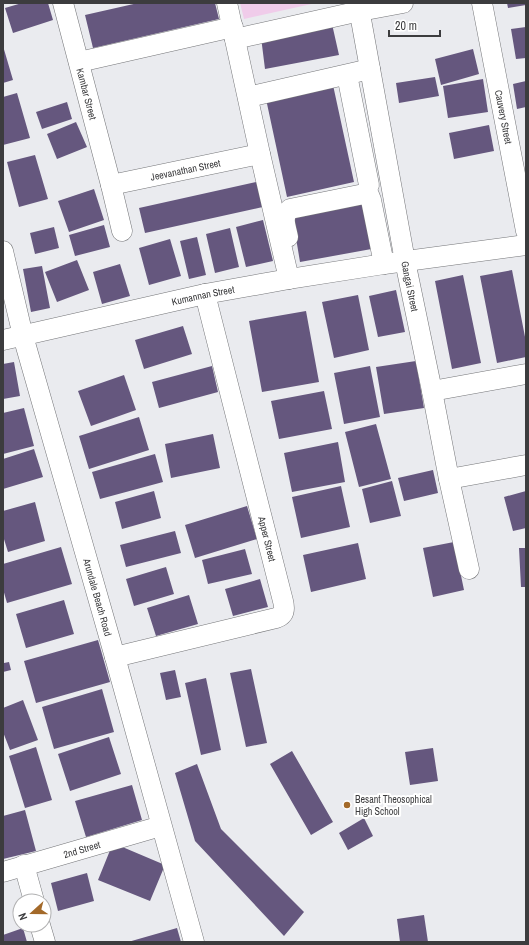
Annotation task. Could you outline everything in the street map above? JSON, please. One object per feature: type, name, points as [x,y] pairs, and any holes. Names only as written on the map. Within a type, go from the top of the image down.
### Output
[{"type":"street","name":"Kambar Street","points":[[63,3],[112,185],[122,231]]},
{"type":"street","points":[[227,3],[234,33],[254,95],[282,196],[290,200],[390,181]]},
{"type":"street","points":[[79,62],[234,33],[359,7],[403,3]]},
{"type":"street","name":"Cauvery Street","points":[[482,3],[526,231]]},
{"type":"street","name":"Gangai Street","points":[[359,7],[405,261],[449,479],[470,569]]},
{"type":"street","points":[[254,95],[370,69]]},
{"type":"street","points":[[347,74],[369,185]]},
{"type":"street","points":[[254,95],[260,154],[293,278]]},
{"type":"street","name":"Jeevanathan Street","points":[[112,185],[260,154]]},
{"type":"street","points":[[293,278],[284,217],[286,213],[290,209],[364,194],[369,195],[371,200],[384,264]]},
{"type":"street","name":"Kumannan Street","points":[[3,340],[205,294],[293,278],[526,245]]},
{"type":"street","name":"Arundale Beach Road","points":[[3,251],[23,336],[115,657],[194,942]]},
{"type":"street","name":"Apper Street","points":[[115,657],[280,617],[284,613],[285,607],[205,294]]},
{"type":"street","points":[[432,391],[526,374]]},
{"type":"street","points":[[449,479],[526,465]]},
{"type":"street","name":"2nd Street","points":[[3,872],[161,826]]},
{"type":"street","points":[[24,866],[32,893]]},
{"type":"shaded area","points":[[240,3],[316,3],[244,19]]},
{"type":"building","points":[[22,3],[48,3],[53,20],[13,33],[5,8]]},
{"type":"building","points":[[138,3],[215,3],[219,19],[93,48],[85,15]]},
{"type":"building","points":[[507,3],[526,3],[526,5],[508,8]]},
{"type":"building","points":[[332,24],[339,55],[265,69],[261,37]]},
{"type":"building","points":[[526,27],[526,58],[516,59],[511,29]]},
{"type":"building","points":[[3,46],[13,80],[3,83]]},
{"type":"building","points":[[473,49],[479,74],[441,85],[435,59]]},
{"type":"building","points":[[435,77],[439,96],[399,103],[396,83]]},
{"type":"building","points":[[483,79],[488,112],[448,118],[443,86]]},
{"type":"building","points":[[526,81],[526,107],[517,109],[513,84]]},
{"type":"building","points":[[333,85],[354,182],[287,197],[266,99]]},
{"type":"building","points":[[17,93],[30,138],[3,145],[3,97]]},
{"type":"building","points":[[67,102],[72,119],[42,129],[36,112]]},
{"type":"building","points":[[76,122],[87,147],[57,159],[47,134]]},
{"type":"building","points":[[489,125],[494,151],[454,159],[449,133]]},
{"type":"building","points":[[35,155],[48,199],[19,207],[7,162]]},
{"type":"building","points":[[261,181],[267,206],[145,233],[139,208]]},
{"type":"building","points":[[94,189],[104,220],[69,232],[58,201]]},
{"type":"building","points":[[367,202],[377,248],[300,262],[292,214]]},
{"type":"building","points":[[263,220],[273,261],[246,267],[236,227]]},
{"type":"building","points":[[104,225],[110,247],[75,256],[69,235]]},
{"type":"building","points":[[54,227],[59,248],[35,254],[30,233]]},
{"type":"building","points":[[230,228],[239,267],[215,273],[206,234]]},
{"type":"building","points":[[197,237],[206,275],[189,279],[180,241]]},
{"type":"building","points":[[170,239],[181,276],[149,285],[139,248]]},
{"type":"building","points":[[77,260],[89,290],[57,302],[45,272]]},
{"type":"building","points":[[120,264],[130,296],[102,304],[93,272]]},
{"type":"building","points":[[42,266],[50,308],[31,312],[23,269]]},
{"type":"building","points":[[512,270],[526,342],[526,357],[497,363],[480,276]]},
{"type":"building","points":[[463,275],[481,363],[452,369],[435,281]]},
{"type":"building","points":[[396,290],[405,332],[378,337],[369,296]]},
{"type":"building","points":[[358,295],[369,350],[334,358],[322,302]]},
{"type":"building","points":[[306,311],[319,382],[262,392],[249,321]]},
{"type":"building","points":[[183,326],[192,354],[144,369],[135,340]]},
{"type":"building","points":[[416,361],[424,408],[384,414],[376,367]]},
{"type":"building","points":[[14,362],[20,396],[3,399],[3,364]]},
{"type":"building","points":[[212,366],[218,392],[159,408],[152,382]]},
{"type":"building","points":[[370,366],[380,417],[344,424],[334,373]]},
{"type":"building","points":[[124,375],[136,410],[91,426],[78,391]]},
{"type":"building","points":[[324,391],[332,429],[279,439],[271,401]]},
{"type":"building","points":[[24,408],[34,446],[3,454],[3,413]]},
{"type":"building","points":[[139,417],[149,450],[89,469],[79,436]]},
{"type":"building","points":[[376,424],[391,479],[359,487],[345,432]]},
{"type":"building","points":[[213,434],[220,468],[171,478],[165,444]]},
{"type":"building","points":[[338,442],[345,482],[292,492],[284,453]]},
{"type":"building","points":[[34,449],[43,477],[3,489],[3,459]]},
{"type":"building","points":[[155,454],[163,482],[100,499],[92,472]]},
{"type":"building","points":[[433,470],[438,493],[404,501],[398,478]]},
{"type":"building","points":[[392,481],[401,516],[370,523],[362,489]]},
{"type":"building","points":[[341,486],[350,527],[301,538],[292,497]]},
{"type":"building","points":[[154,491],[161,518],[122,529],[115,502]]},
{"type":"building","points":[[526,491],[526,528],[513,531],[504,497]]},
{"type":"building","points":[[35,502],[45,541],[8,552],[3,536],[3,511]]},
{"type":"building","points":[[247,506],[257,539],[195,558],[185,525]]},
{"type":"building","points":[[175,531],[181,553],[126,567],[120,545]]},
{"type":"building","points":[[454,542],[464,590],[433,597],[423,548]]},
{"type":"building","points":[[358,543],[366,579],[311,592],[303,555]]},
{"type":"building","points":[[61,547],[72,584],[7,603],[3,589],[3,564]]},
{"type":"building","points":[[519,548],[526,548],[526,587],[521,587]]},
{"type":"building","points":[[245,549],[252,574],[208,584],[202,560]]},
{"type":"building","points":[[166,567],[174,594],[134,606],[126,579]]},
{"type":"building","points":[[260,579],[268,607],[233,616],[225,589]]},
{"type":"building","points":[[189,595],[198,624],[156,636],[147,608]]},
{"type":"building","points":[[64,600],[74,634],[26,648],[16,614]]},
{"type":"building","points":[[98,640],[110,682],[36,703],[24,661]]},
{"type":"building","points":[[3,660],[4,663],[9,662],[11,670],[3,672]]},
{"type":"building","points":[[251,669],[267,743],[246,747],[230,673]]},
{"type":"building","points":[[175,670],[181,697],[166,700],[160,673]]},
{"type":"building","points":[[206,678],[221,750],[201,755],[185,683]]},
{"type":"building","points":[[102,689],[114,732],[54,749],[42,707]]},
{"type":"building","points":[[23,700],[38,740],[10,750],[3,732],[3,708]]},
{"type":"building","points":[[109,737],[121,774],[70,791],[58,754]]},
{"type":"building","points":[[36,747],[52,800],[25,808],[9,756]]},
{"type":"building","points":[[433,748],[438,781],[410,785],[405,752]]},
{"type":"building","points":[[292,751],[333,822],[311,835],[270,764]]},
{"type":"building","points":[[197,764],[221,829],[304,912],[284,936],[195,841],[175,773]]},
{"type":"building","points":[[132,785],[142,820],[86,837],[75,801]]},
{"type":"building","points":[[25,810],[36,851],[3,859],[3,816]]},
{"type":"building","points":[[364,818],[373,836],[348,850],[339,833]]},
{"type":"building","points":[[113,843],[165,865],[150,901],[98,880]]},
{"type":"building","points":[[87,873],[94,901],[58,911],[51,883]]},
{"type":"building","points":[[424,915],[428,942],[400,942],[397,919]]},
{"type":"building","points":[[177,928],[181,942],[128,942]]},
{"type":"building","points":[[12,932],[24,933],[27,942],[3,942],[3,935]]},
{"type":"place","name":"Besant Theosophical High School","points":[[347,805]]}]
